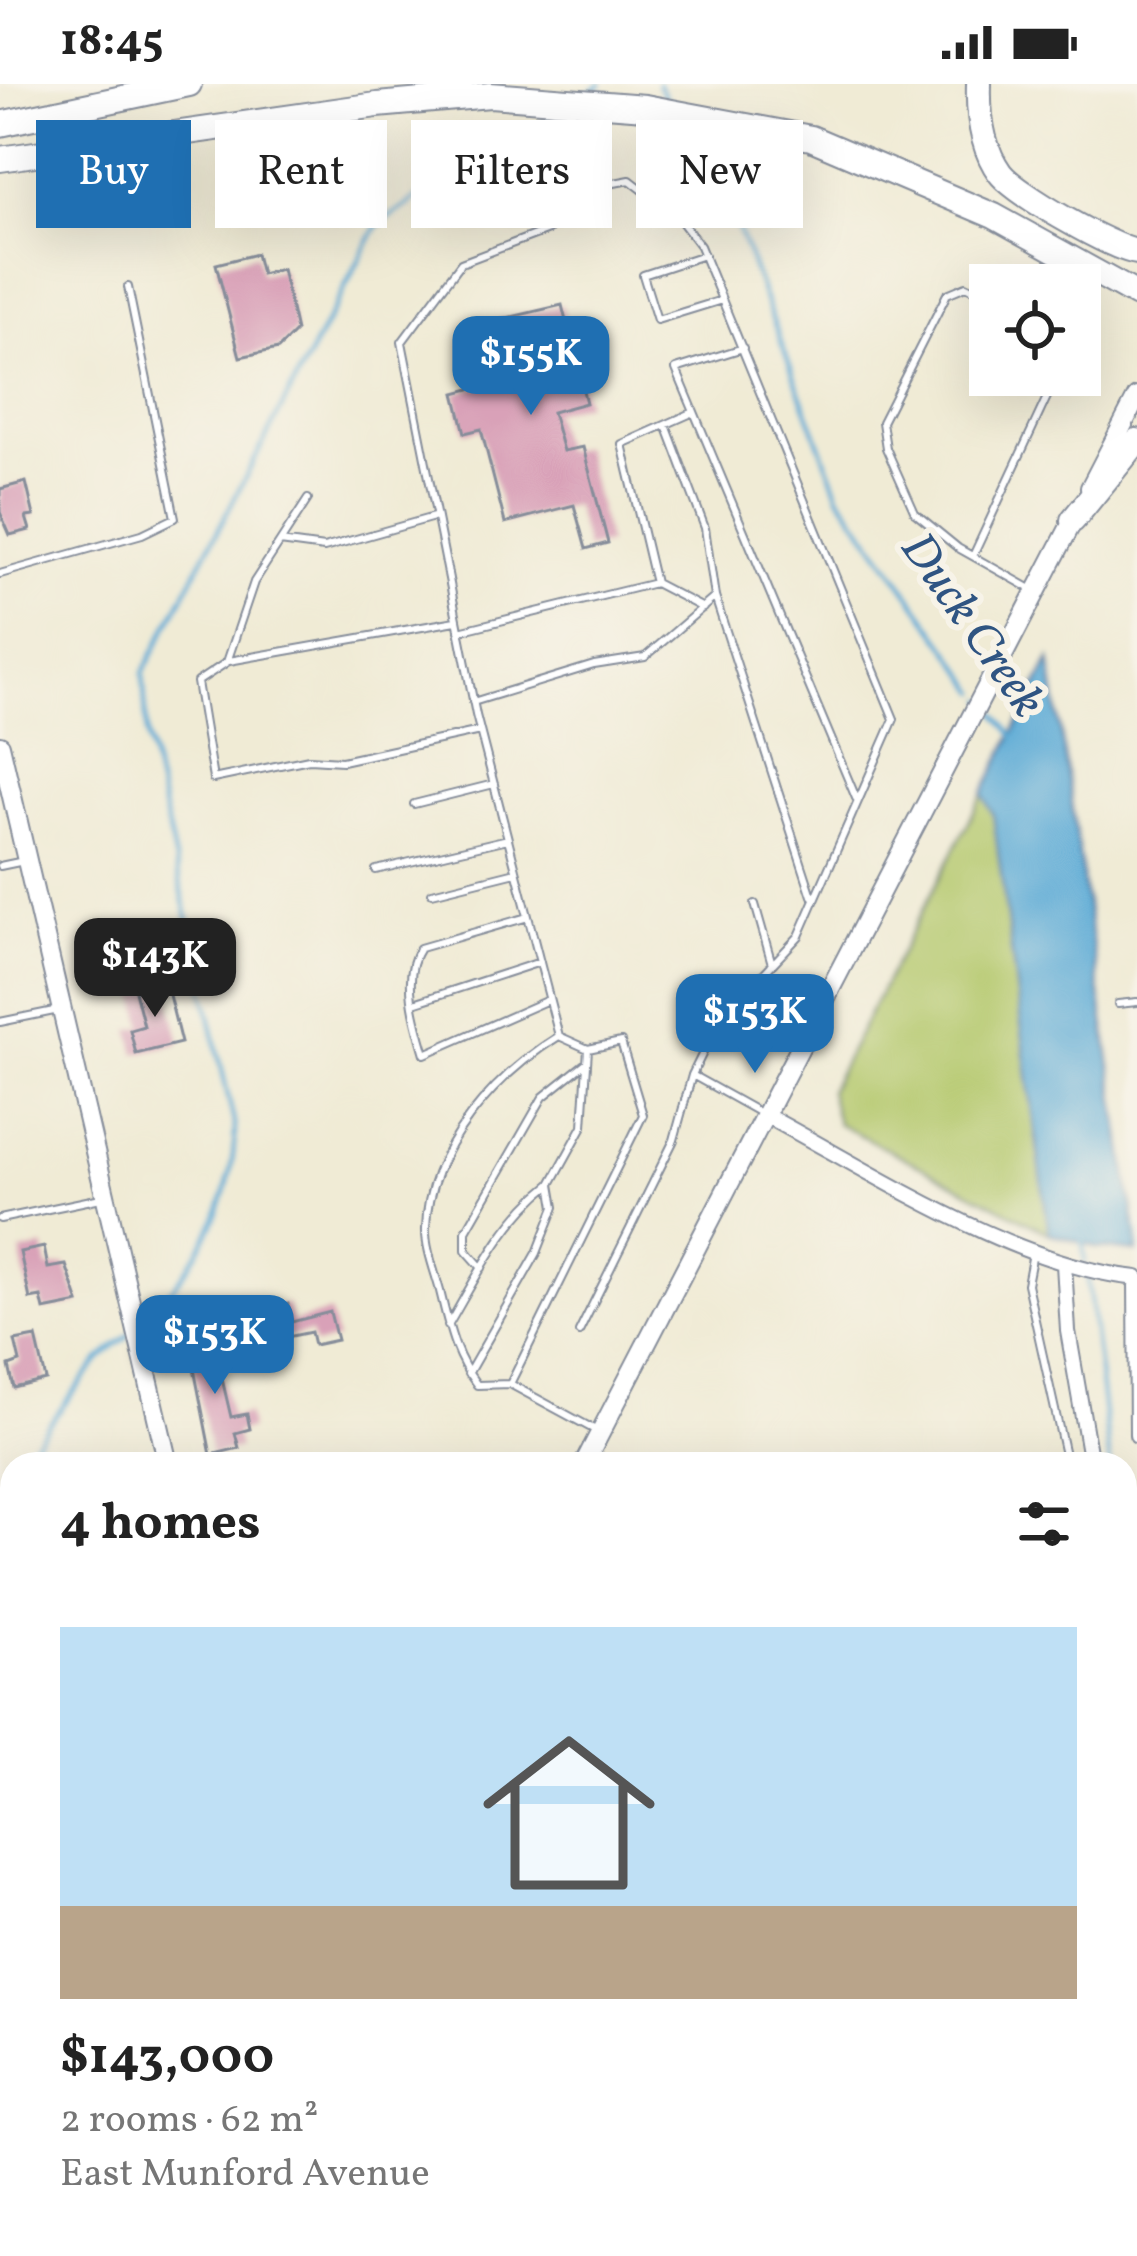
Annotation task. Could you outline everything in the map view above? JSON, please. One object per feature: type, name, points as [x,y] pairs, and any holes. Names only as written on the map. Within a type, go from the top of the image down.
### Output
[{"type":"highway","points":[[0,124],[190,84]]},
{"type":"highway","points":[[979,84],[978,121],[1001,175],[1097,238],[1137,252]]},
{"type":"highway","points":[[0,159],[377,105],[490,95],[550,98],[729,121],[811,137],[994,216],[1137,295]]},
{"type":"highway","points":[[1073,520],[1137,441]]},
{"type":"main road","points":[[590,1452],[1137,397]]},
{"type":"main road","points":[[0,745],[165,1452]]},
{"type":"street","points":[[765,1115],[1033,1253],[1136,1278],[1137,1435]]},
{"type":"street","points":[[1064,1264],[1068,1331],[1089,1452]]},
{"type":"lane","points":[[559,1036],[473,702],[402,341],[461,263],[548,230],[577,190],[630,180],[678,217],[704,255],[894,718],[799,936],[718,1022],[692,1075],[674,1141],[579,1332]]},
{"type":"lane","points":[[704,255],[643,275],[657,320],[722,300]]},
{"type":"lane","points":[[0,574],[142,534],[175,518],[128,287]]},
{"type":"lane","points":[[969,288],[947,294],[882,422],[886,448],[915,513],[973,556],[1036,591]]},
{"type":"lane","points":[[743,348],[676,369],[857,801]]},
{"type":"lane","points":[[973,556],[1047,396]]},
{"type":"lane","points":[[655,583],[622,444],[694,412]]},
{"type":"lane","points":[[667,425],[705,528],[716,598],[813,900]]},
{"type":"lane","points":[[227,662],[254,582],[308,500]]},
{"type":"lane","points":[[280,542],[324,548],[434,518]]},
{"type":"lane","points":[[458,631],[655,583],[704,608]]},
{"type":"lane","points":[[473,702],[595,665],[645,657],[716,598]]},
{"type":"lane","points":[[456,621],[227,662],[197,682],[213,779],[309,759],[342,761],[480,730]]},
{"type":"lane","points":[[414,804],[494,784]]},
{"type":"lane","points":[[376,870],[508,839]]},
{"type":"lane","points":[[0,866],[28,860]]},
{"type":"lane","points":[[432,893],[517,872]]},
{"type":"lane","points":[[755,904],[772,965]]},
{"type":"lane","points":[[528,917],[420,948],[411,961],[425,1054],[549,999]]},
{"type":"lane","points":[[414,1003],[540,962]]},
{"type":"lane","points":[[1118,1004],[1137,1002]]},
{"type":"lane","points":[[0,1022],[62,1009]]},
{"type":"lane","points":[[510,1384],[644,1115],[621,1042],[588,1048],[559,1036]]},
{"type":"lane","points":[[559,1036],[520,1060],[482,1100],[440,1165],[425,1229],[456,1358],[468,1374],[477,1384],[510,1384],[600,1433]]},
{"type":"lane","points":[[448,1326],[531,1199],[551,1184],[583,1126],[588,1048]]},
{"type":"lane","points":[[482,1268],[466,1250],[466,1231],[543,1097],[588,1061]]},
{"type":"lane","points":[[692,1075],[765,1115]]},
{"type":"lane","points":[[468,1374],[537,1253],[555,1207],[551,1184]]},
{"type":"lane","points":[[0,1219],[105,1198]]},
{"type":"lane","points":[[1033,1253],[1027,1284],[1062,1420],[1066,1452]]},
{"type":"green space","points":[[983,794],[993,813],[1049,1233],[837,1123],[829,1091]]},
{"type":"water","points":[[1050,660],[1137,1252],[1099,1248],[1049,1233],[993,814],[983,794]]},
{"type":"building","points":[[256,254],[261,274],[282,269],[296,331],[278,349],[240,357],[216,264]]},
{"type":"building","points":[[562,305],[586,403],[552,412],[563,451],[583,447],[608,543],[586,549],[574,505],[505,523],[481,429],[465,433],[455,393],[482,386],[468,327]]},
{"type":"building","points":[[26,482],[34,516],[26,517],[30,530],[10,535],[0,512],[0,489]]},
{"type":"building","points":[[166,983],[181,1043],[136,1054],[130,1030],[144,1026],[135,991]]},
{"type":"building","points":[[44,1247],[48,1268],[66,1265],[79,1303],[44,1310],[41,1297],[30,1299],[20,1252]]},
{"type":"building","points":[[288,1304],[292,1322],[330,1312],[337,1340],[314,1345],[311,1332],[249,1345],[242,1315]]},
{"type":"building","points":[[211,1332],[231,1417],[247,1414],[250,1429],[235,1433],[239,1448],[210,1452],[188,1338]]},
{"type":"building","points":[[36,1337],[46,1380],[14,1388],[9,1366],[20,1362],[15,1341]]},
{"type":"waterway","points":[[589,93],[601,84]]},
{"type":"waterway","name":"Duck Creek","points":[[658,84],[667,101]]},
{"type":"waterway","points":[[143,1320],[180,1279],[209,1232],[228,1182],[235,1127],[147,736],[143,673],[377,226],[441,181],[565,110]]},
{"type":"waterway","name":"Duck Creek","points":[[737,228],[839,495],[979,692]]},
{"type":"waterway","name":"Duck Creek","points":[[986,700],[1016,739]]},
{"type":"waterway","name":"Duck Creek","points":[[1082,1237],[1085,1262]]},
{"type":"waterway","name":"Duck Creek","points":[[1087,1273],[1109,1452]]},
{"type":"waterway","points":[[27,1452],[99,1360],[131,1333]]}]
